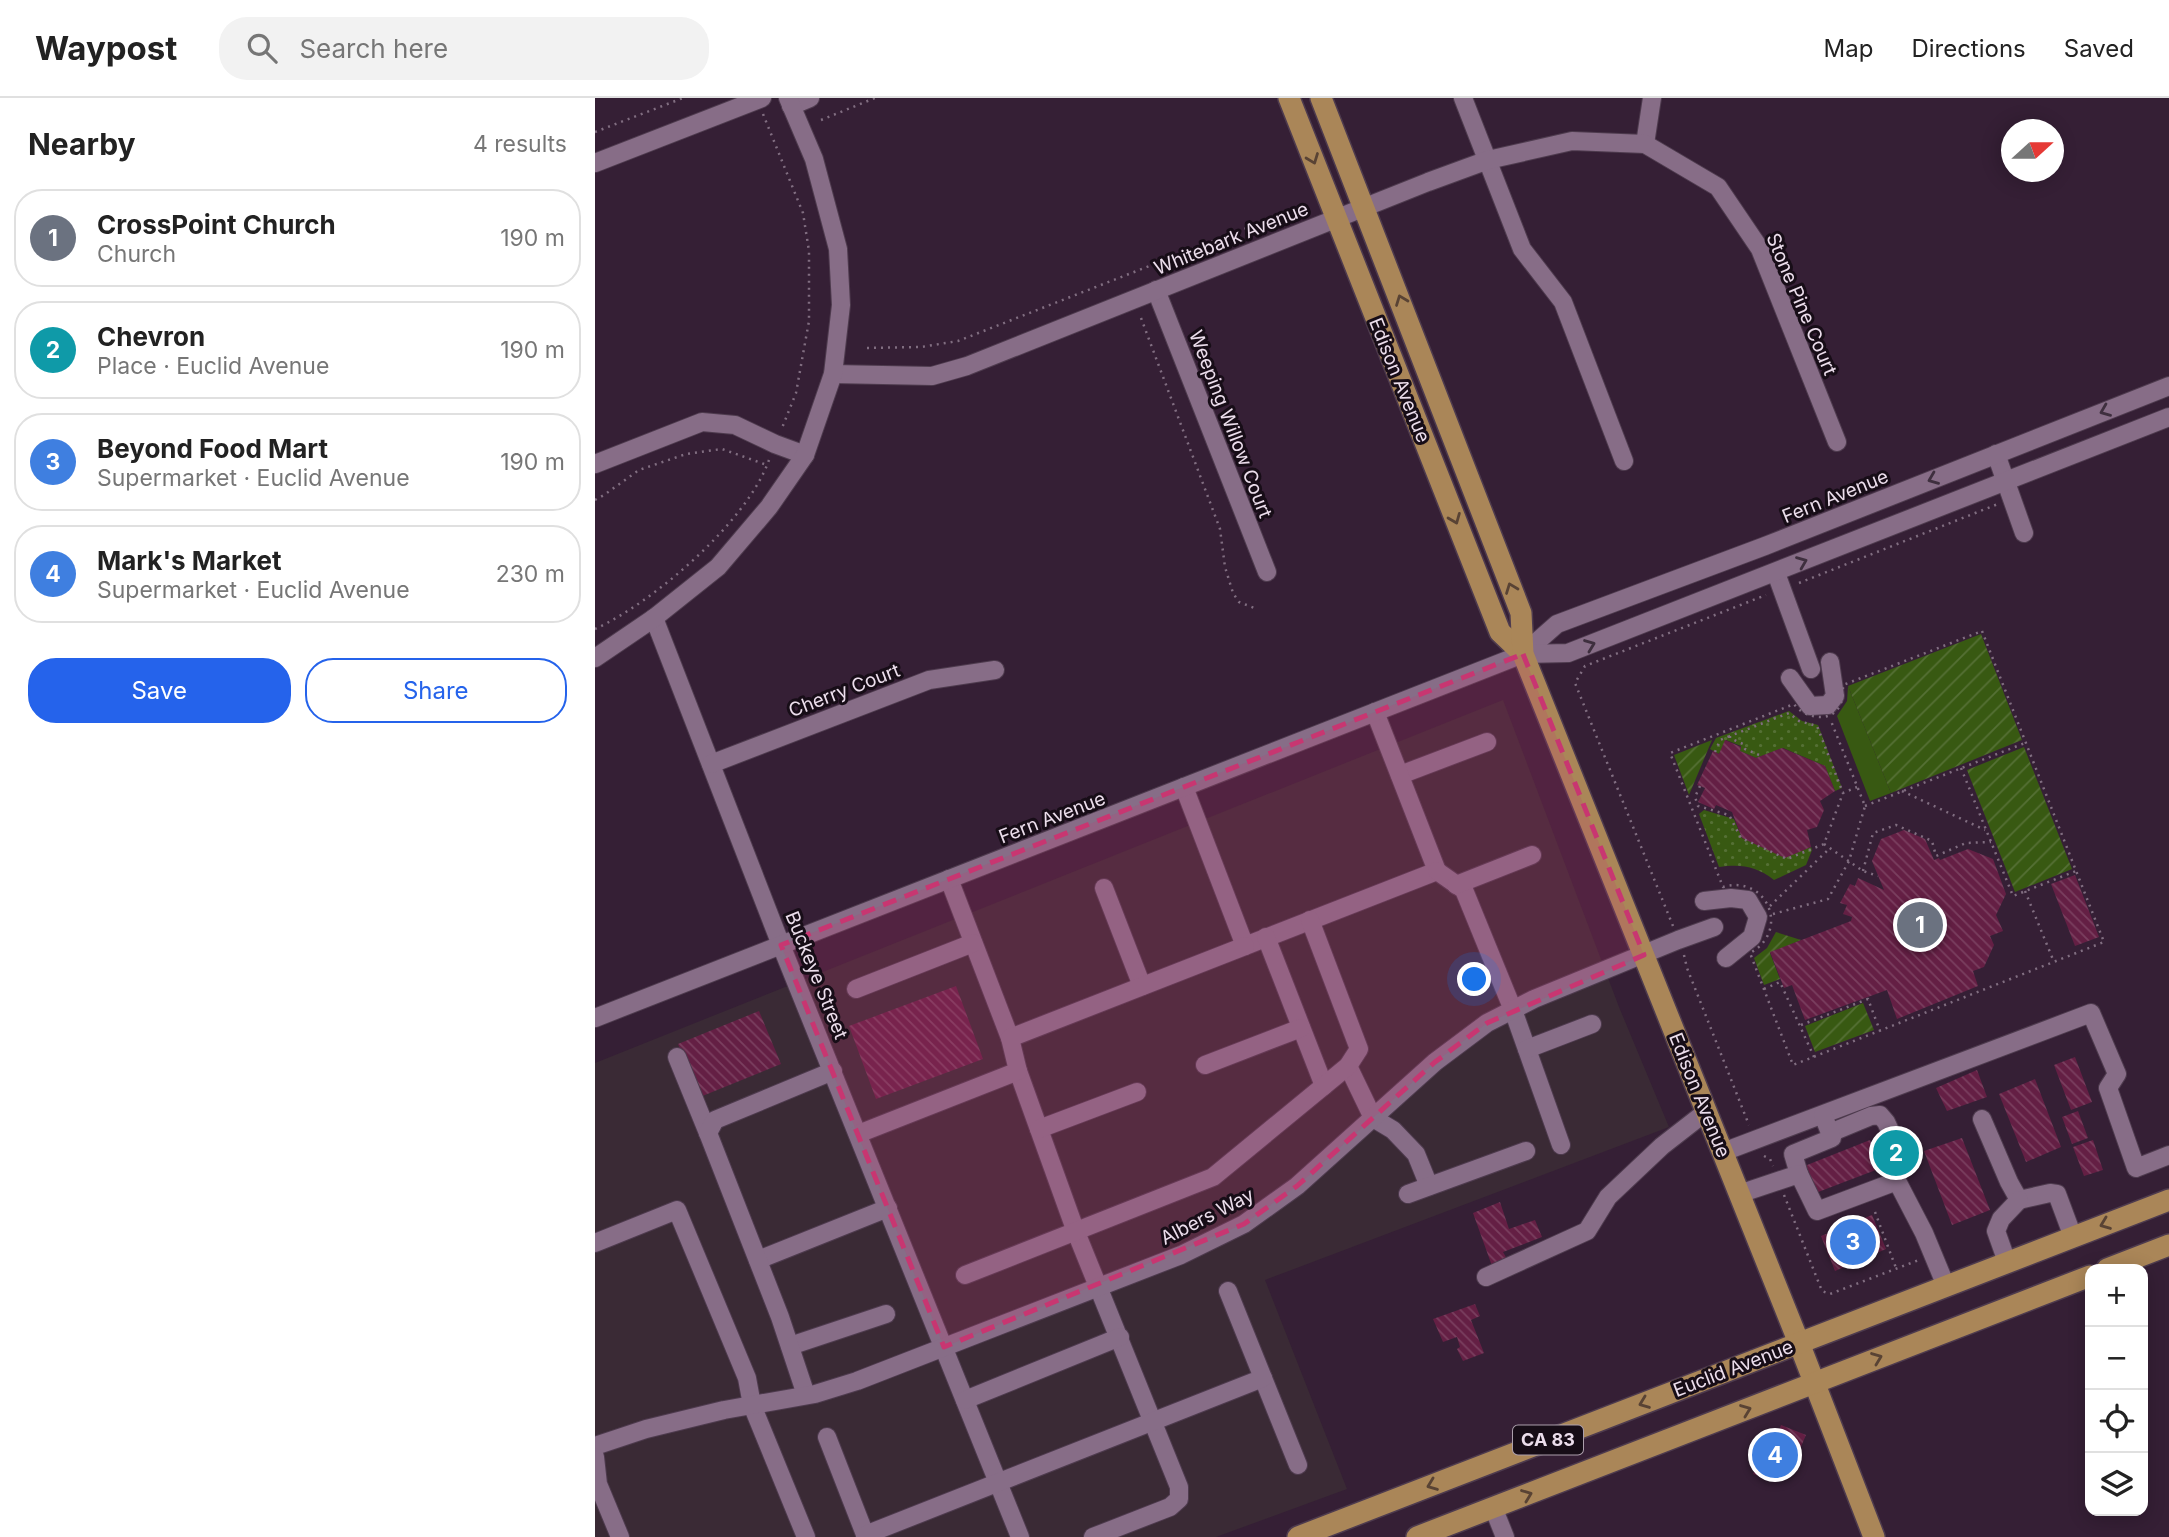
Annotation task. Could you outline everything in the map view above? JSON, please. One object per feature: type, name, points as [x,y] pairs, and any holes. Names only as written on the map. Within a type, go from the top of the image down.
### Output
[{"type":"main road","name":"Edison Avenue","points":[[1289,98],[1500,632],[1523,654]]},
{"type":"main road","name":"Edison Avenue","points":[[1321,98],[1521,614],[1523,654],[1707,1111],[1874,1537]]},
{"type":"main road","name":"Euclid Avenue","points":[[1298,1537],[2169,1200]]},
{"type":"main road","points":[[2120,1264],[2169,1245]]},
{"type":"main road","points":[[1417,1537],[2085,1278]]},
{"type":"street","points":[[595,658],[654,618],[718,567],[769,507],[805,454],[833,374],[841,305],[838,249],[814,159],[789,102],[810,98]]},
{"type":"street","points":[[1464,98],[1522,249],[1563,302],[1624,461]]},
{"type":"street","points":[[1645,144],[1651,98]]},
{"type":"street","points":[[595,163],[759,99]]},
{"type":"street","name":"Whitebark Avenue","points":[[833,374],[932,376],[967,366],[1488,160],[1572,141],[1645,144]]},
{"type":"street","name":"Stone Pine Court","points":[[1645,144],[1718,187],[1759,249],[1837,442]]},
{"type":"street","name":"Weeping Willow Court","points":[[1156,290],[1267,572]]},
{"type":"street","name":"Fern Avenue","points":[[595,1018],[1523,654],[1557,624],[1711,567],[2169,386]]},
{"type":"street","name":"Fern Avenue","points":[[1523,654],[1568,653],[1778,581],[2005,481],[2169,417]]},
{"type":"street","points":[[595,464],[702,422],[735,425],[775,444],[805,454]]},
{"type":"street","points":[[1996,454],[2024,533]]},
{"type":"street","points":[[1778,581],[1811,669]]},
{"type":"street","name":"Buckeye Street","points":[[654,618],[781,945],[1020,1537]]},
{"type":"street","points":[[1790,678],[1810,706],[1828,705],[1835,696],[1830,662]]},
{"type":"street","name":"Cherry Court","points":[[711,764],[929,680],[995,670]]},
{"type":"street","points":[[1375,712],[1437,871],[1464,890],[1513,1010],[1562,1145]]},
{"type":"street","points":[[1400,775],[1487,742]]},
{"type":"street","points":[[1184,787],[1245,946]]},
{"type":"street","points":[[1456,885],[1532,855]]},
{"type":"street","points":[[1010,1038],[1437,871]]},
{"type":"street","points":[[949,879],[1010,1038],[1018,1071],[1076,1232],[1179,1487],[1179,1499],[1170,1507],[1093,1537]]},
{"type":"street","points":[[1104,888],[1142,986]]},
{"type":"street","points":[[1704,901],[1731,898],[1748,900],[1758,916],[1752,937],[1726,958]]},
{"type":"street","points":[[965,1275],[1213,1177],[1348,1066],[1359,1049],[1310,920]]},
{"type":"street","name":"Albers Way","points":[[595,1446],[646,1429],[752,1405],[811,1395],[857,1381],[1181,1255],[1244,1224],[1297,1186],[1460,1042],[1487,1023],[1714,927]]},
{"type":"street","points":[[1266,937],[1324,1086]]},
{"type":"street","points":[[856,989],[973,943]]},
{"type":"street","points":[[1723,1152],[2091,1013],[2117,1074],[2108,1088],[2136,1168],[2169,1155]]},
{"type":"street","points":[[1527,1049],[1592,1024]]},
{"type":"street","points":[[1205,1065],[1300,1028]]},
{"type":"street","points":[[677,1057],[811,1395]]},
{"type":"street","points":[[1348,1066],[1373,1118],[1403,1139],[1416,1154],[1429,1186]]},
{"type":"street","points":[[708,1133],[715,1120],[832,1070]]},
{"type":"street","points":[[858,1134],[1018,1071]]},
{"type":"street","points":[[1039,1129],[1137,1092]]},
{"type":"street","points":[[1486,1277],[1587,1231],[1608,1197],[1662,1146],[1707,1111]]},
{"type":"street","points":[[1823,1115],[1832,1138],[1793,1154],[1799,1174],[1817,1211],[1897,1181],[1947,1286]]},
{"type":"street","points":[[1830,1133],[1880,1115],[1892,1135]]},
{"type":"street","points":[[1982,1119],[2019,1200]]},
{"type":"street","points":[[1408,1194],[1526,1151]]},
{"type":"street","points":[[1900,1185],[1905,1168]]},
{"type":"street","points":[[1739,1194],[1799,1174]]},
{"type":"street","points":[[2007,1262],[1996,1231],[2001,1219],[2019,1200],[2057,1194],[2073,1237]]},
{"type":"street","points":[[758,1260],[888,1208]]},
{"type":"street","points":[[595,1242],[677,1210],[747,1378],[752,1405],[806,1537]]},
{"type":"street","points":[[1228,1291],[1297,1465]]},
{"type":"street","points":[[790,1346],[886,1314]]},
{"type":"street","points":[[965,1400],[1120,1338]]},
{"type":"street","points":[[827,1437],[866,1536],[1263,1378]]},
{"type":"street","points":[[595,1457],[598,1484],[619,1537]]},
{"type":"street","points":[[1493,1507],[1505,1537]]},
{"type":"path","points":[[595,132],[683,98]]},
{"type":"path","points":[[821,120],[875,98]]},
{"type":"path","points":[[595,629],[655,593],[693,560],[733,517],[761,482],[796,393],[809,321],[809,251],[803,213],[759,99]]},
{"type":"path","points":[[867,348],[921,347],[958,341],[1305,205]]},
{"type":"path","points":[[1141,318],[1220,529],[1225,567],[1233,593],[1240,602],[1257,609]]},
{"type":"path","points":[[595,500],[639,470],[687,454],[722,449],[767,465]]},
{"type":"path","points":[[1933,1254],[1830,1294],[1822,1291],[1770,1159],[1761,1154],[1755,1140],[1575,683],[1585,666],[1778,581],[2011,499]]},
{"type":"path","points":[[1982,631],[2104,942],[1793,1065],[1750,953],[1766,941],[1770,932],[1769,907],[1763,896],[1745,885],[1737,883],[1723,887],[1670,753],[1794,704],[1809,716],[1828,715],[1839,708],[1843,685],[1982,631]]},
{"type":"path","points":[[1700,786],[1695,797],[1698,806],[1729,815],[1741,838],[1787,859],[1824,844],[1843,793],[1817,726],[1799,722],[1789,713],[1720,740],[1715,752]]},
{"type":"path","points":[[1770,915],[1828,898],[1849,860],[1865,806],[1828,715]]},
{"type":"path","points":[[1730,736],[1743,744],[1745,749],[1759,755]]},
{"type":"path","points":[[1865,806],[2025,743]]},
{"type":"path","points":[[1961,768],[2013,896],[2076,871]]},
{"type":"path","points":[[1843,793],[1857,786]]},
{"type":"path","points":[[1902,791],[1987,831]]},
{"type":"path","points":[[1863,871],[1873,833],[1896,825],[1932,841],[1936,856],[1966,843],[1991,842]]},
{"type":"path","points":[[1824,844],[1863,871],[1878,876]]},
{"type":"path","points":[[1769,907],[1830,848]]},
{"type":"path","points":[[2025,891],[2054,962]]},
{"type":"path","points":[[1764,989],[1780,982],[1814,1057]]},
{"type":"path","points":[[1801,1025],[1868,999],[1880,1031]]},
{"type":"path","points":[[1875,1212],[1896,1269]]},
{"type":"highlighted area","points":[[1523,654],[1644,955],[1487,1023],[1435,1062],[1297,1186],[1244,1224],[944,1347],[781,945]]},
{"type":"shaded area","points":[[1503,700],[1619,1007],[1669,1127],[1265,1280],[1347,1489],[1216,1537],[595,1537],[595,1063]]},
{"type":"green space","points":[[1981,634],[2022,740],[1891,793],[1848,686]]},
{"type":"green space","points":[[1848,686],[1891,793],[1870,801],[1837,716],[1847,701]]},
{"type":"green space","points":[[1789,711],[1802,721],[1818,725],[1842,788],[1835,791],[1825,766],[1783,748],[1756,758],[1740,751],[1741,746],[1726,740],[1719,754],[1710,749],[1716,738]]},
{"type":"green space","points":[[1712,740],[1689,795],[1674,755]]},
{"type":"green space","points":[[2024,747],[2072,869],[2015,892],[1967,770]]},
{"type":"green space","points":[[1704,810],[1734,819],[1742,838],[1785,857],[1811,847],[1806,865],[1774,880],[1748,867],[1719,867],[1699,814]]},
{"type":"green space","points":[[1776,932],[1801,940],[1770,953],[1780,979],[1764,985],[1754,958],[1767,948]]},
{"type":"green space","points":[[1863,1003],[1874,1030],[1815,1052],[1805,1026]]},
{"type":"building","points":[[1725,740],[1756,758],[1782,748],[1825,766],[1835,791],[1820,801],[1824,810],[1817,827],[1807,830],[1811,847],[1785,858],[1742,838],[1732,812],[1716,805],[1714,809],[1698,802],[1705,788],[1697,785],[1713,751],[1719,754]]},
{"type":"building","points":[[1904,830],[1925,839],[1934,860],[1968,849],[1993,859],[2006,894],[1996,915],[2003,931],[1990,936],[1994,945],[1984,967],[1973,971],[1978,986],[1897,1019],[1887,990],[1805,1020],[1792,985],[1784,988],[1770,952],[1851,921],[1852,917],[1843,914],[1847,905],[1840,903],[1850,884],[1855,886],[1858,878],[1884,890],[1872,861],[1881,839]]},
{"type":"building","points":[[2075,875],[2099,937],[2075,946],[2051,884]]},
{"type":"building","points":[[956,986],[983,1059],[876,1099],[849,1026]]},
{"type":"building","points":[[759,1011],[781,1064],[700,1097],[678,1044]]},
{"type":"building","points":[[2075,1057],[2092,1102],[2071,1110],[2054,1065]]},
{"type":"building","points":[[1977,1070],[1987,1097],[1947,1111],[1936,1088]]},
{"type":"building","points":[[2035,1079],[2061,1147],[2026,1162],[1999,1094]]},
{"type":"building","points":[[2078,1111],[2088,1138],[2072,1144],[2062,1117]]},
{"type":"building","points":[[1899,1132],[1912,1165],[1891,1171],[1880,1141]]},
{"type":"building","points":[[1962,1138],[1990,1210],[1952,1225],[1924,1151]]},
{"type":"building","points":[[1870,1140],[1881,1168],[1813,1194],[1802,1167]]},
{"type":"building","points":[[2093,1140],[2103,1170],[2084,1176],[2073,1147]]},
{"type":"building","points":[[1500,1202],[1509,1229],[1535,1220],[1542,1237],[1503,1252],[1507,1259],[1492,1266],[1473,1213]]},
{"type":"building","points":[[1872,1215],[1886,1249],[1835,1271],[1821,1236]]},
{"type":"building","points":[[1475,1304],[1480,1316],[1471,1320],[1484,1353],[1463,1361],[1457,1349],[1460,1347],[1457,1337],[1443,1342],[1433,1319]]},
{"type":"building","points":[[1781,1425],[1806,1435],[1797,1456],[1789,1453],[1775,1482],[1753,1474],[1771,1437],[1776,1438]]},
{"type":"tunnel","points":[[1892,1135],[1905,1168]]},
{"type":"place","name":"CrossPoint Church","points":[[1920,925]]},
{"type":"place","name":"Chevron","points":[[1896,1153]]},
{"type":"place","name":"Beyond Food Mart","points":[[1853,1242]]},
{"type":"place","name":"Mark's Market","points":[[1775,1455]]}]
